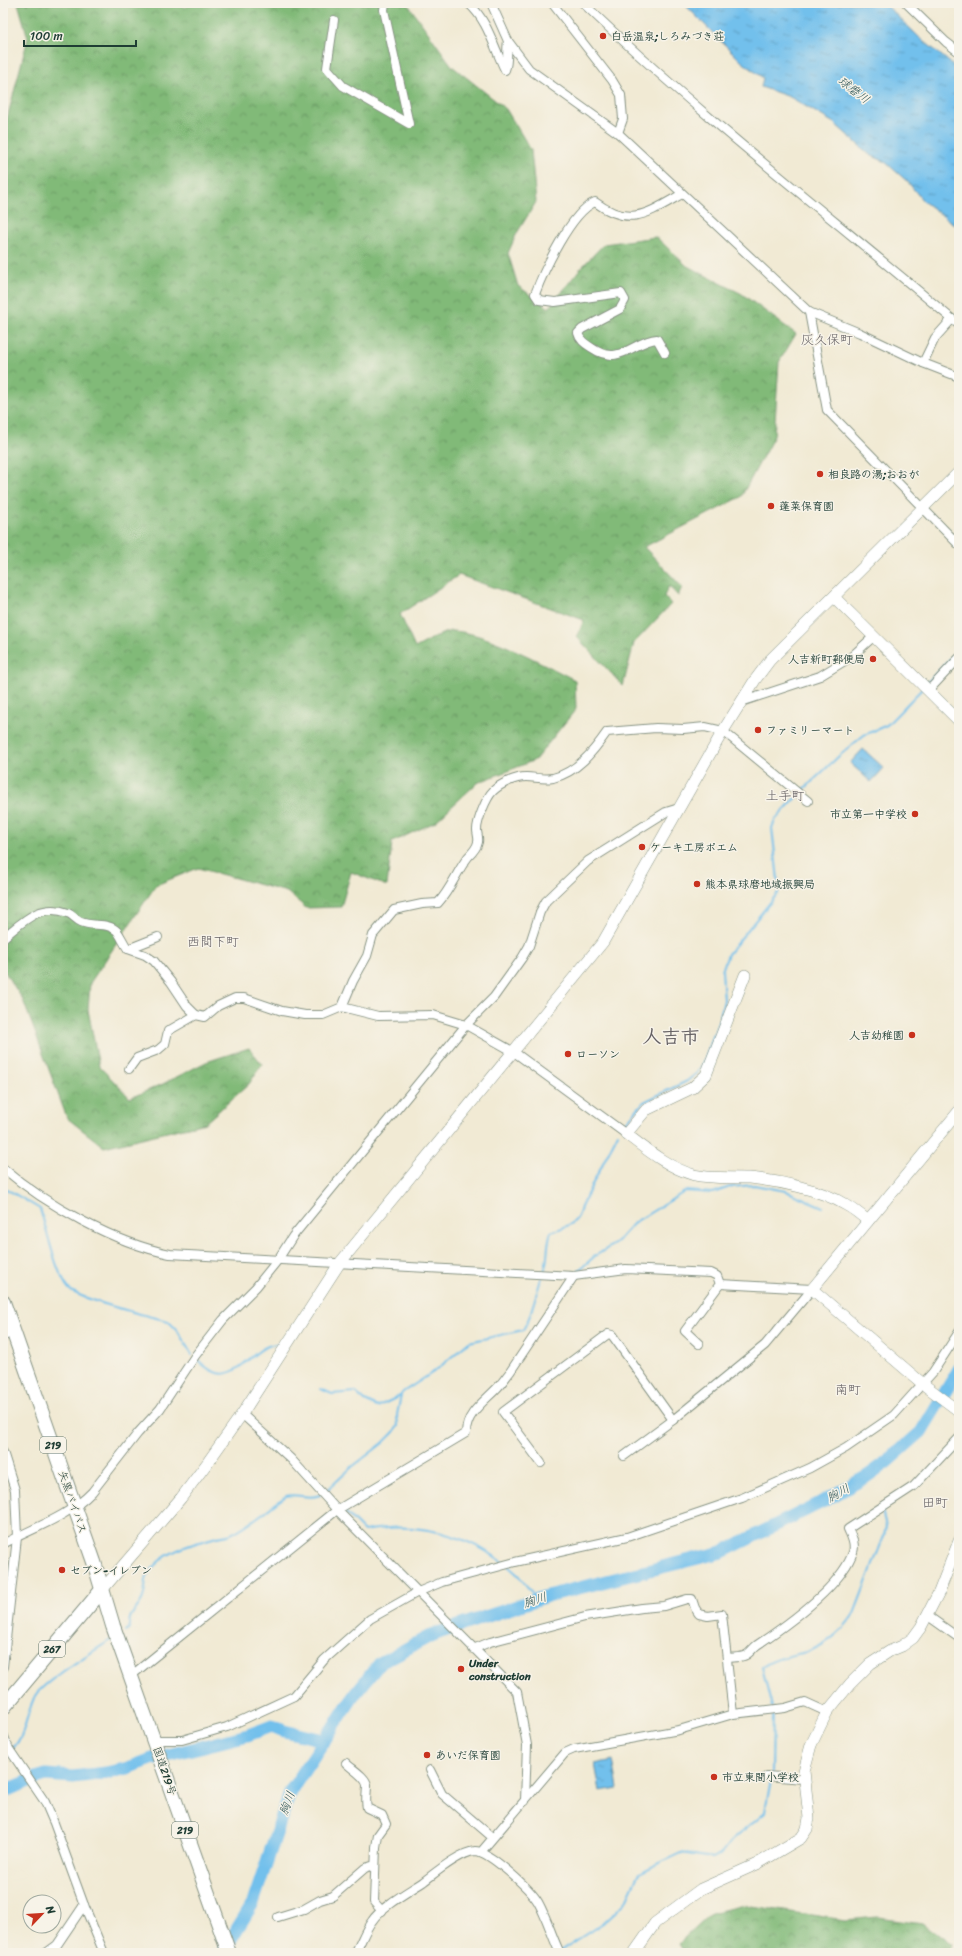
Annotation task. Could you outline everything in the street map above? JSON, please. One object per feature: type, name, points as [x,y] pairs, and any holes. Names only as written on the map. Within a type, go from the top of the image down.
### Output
[{"type":"highway","name":"矢黒バイパス","points":[[3,1302],[8,1334],[74,1506],[102,1590]]},
{"type":"highway","name":"国道219号","points":[[102,1590],[113,1626],[229,1953]]},
{"type":"highway","name":"267","points":[[3,1708],[102,1590]]},
{"type":"street","points":[[334,20],[327,68],[343,86],[409,124],[384,10],[385,3]]},
{"type":"street","points":[[468,3],[476,10],[485,25],[505,70],[508,62],[508,41]]},
{"type":"street","points":[[491,3],[508,41],[529,68],[618,133],[809,312],[860,333],[923,363],[959,377]]},
{"type":"street","points":[[552,3],[612,80],[621,95],[623,119],[618,133]]},
{"type":"street","points":[[583,3],[637,55],[756,158],[959,325]]},
{"type":"street","points":[[906,3],[946,42],[959,52]]},
{"type":"street","points":[[665,353],[657,339],[613,355],[596,351],[580,338],[578,333],[582,329],[620,309],[625,300],[621,293],[555,302],[539,300],[535,294],[544,271],[560,243],[578,215],[588,205],[595,202],[607,211],[618,216],[631,217],[646,213],[682,194]]},
{"type":"street","points":[[809,312],[827,410],[922,509],[959,545]]},
{"type":"street","points":[[923,363],[935,338],[952,319]]},
{"type":"street","points":[[102,1590],[181,1498],[242,1414],[338,1264],[603,942],[723,731],[770,660],[959,472]]},
{"type":"street","points":[[834,597],[959,721]]},
{"type":"street","points":[[741,702],[820,676],[851,657],[873,637]]},
{"type":"street","points":[[929,690],[959,658]]},
{"type":"street","points":[[3,938],[27,917],[41,911],[56,909],[70,914],[81,922],[111,927],[118,932],[128,949],[145,955],[154,961],[171,982],[187,1006],[196,1015],[205,1018],[218,1006],[235,998],[244,998],[282,1011],[305,1016],[323,1014],[342,1006],[353,981],[367,956],[373,935],[394,910],[422,904],[438,903],[445,896],[464,862],[479,842],[477,830],[478,819],[491,792],[500,785],[524,777],[542,779],[554,777],[576,768],[594,750],[607,732],[656,728],[683,729],[705,727],[723,731],[808,801]]},
{"type":"street","points":[[3,1544],[74,1506],[84,1500],[92,1492],[138,1433],[160,1409],[194,1358],[223,1320],[256,1287],[277,1261],[293,1236],[466,1025],[494,997],[529,946],[540,912],[546,901],[588,861],[666,812],[679,808]]},
{"type":"street","points":[[128,949],[158,936]]},
{"type":"street","points":[[626,1134],[646,1110],[692,1088],[706,1075],[745,974]]},
{"type":"street","points":[[342,1006],[363,1014],[378,1016],[433,1015],[466,1025],[514,1052],[649,1152],[682,1171],[695,1175],[761,1179],[785,1184],[846,1204],[868,1221]]},
{"type":"street","points":[[129,1069],[137,1058],[158,1050],[166,1044],[168,1031],[196,1015]]},
{"type":"street","points":[[624,1456],[673,1420],[765,1345],[959,1111]]},
{"type":"street","points":[[3,1168],[23,1185],[94,1227],[149,1250],[170,1254],[574,1276],[626,1268],[711,1273],[717,1276],[720,1284]]},
{"type":"street","points":[[132,1676],[337,1510],[466,1433],[466,1425],[482,1401],[498,1387],[510,1372],[574,1276]]},
{"type":"street","points":[[720,1284],[812,1289],[925,1386],[959,1411]]},
{"type":"street","points":[[699,1344],[685,1331],[720,1284]]},
{"type":"street","points":[[156,1745],[182,1740],[227,1727],[294,1696],[324,1660],[370,1619],[442,1582],[515,1562],[627,1537],[763,1490],[810,1468],[877,1428],[894,1415],[925,1386],[959,1332]]},
{"type":"street","points":[[541,1463],[503,1412],[608,1334],[612,1335],[673,1420]]},
{"type":"street","points":[[242,1414],[291,1459],[337,1510],[517,1692],[527,1745],[525,1801]]},
{"type":"street","points":[[728,1658],[746,1655],[754,1647],[782,1629],[822,1595],[839,1577],[854,1551],[854,1544],[848,1529],[898,1498],[914,1486],[959,1438]]},
{"type":"street","points":[[3,1452],[15,1490],[17,1537],[3,1667]]},
{"type":"street","points":[[634,1953],[655,1923],[695,1893],[757,1864],[801,1838],[807,1829],[809,1818],[804,1771],[811,1745],[827,1712],[870,1664],[913,1638],[928,1616],[959,1541]]},
{"type":"street","points":[[471,1647],[585,1617],[664,1606],[687,1599],[692,1599],[699,1614],[708,1616],[722,1614],[733,1714]]},
{"type":"street","points":[[928,1616],[959,1638]]},
{"type":"street","points":[[481,1852],[558,1760],[565,1753],[574,1749],[679,1730],[733,1714],[785,1708],[805,1702],[827,1712]]},
{"type":"street","points":[[3,1734],[10,1751],[44,1802],[54,1823],[84,1905],[104,1953]]},
{"type":"street","points":[[346,1764],[365,1780],[367,1784],[365,1800],[368,1808],[382,1815],[386,1824],[378,1835],[375,1865],[374,1902],[382,1911]]},
{"type":"street","points":[[430,1770],[442,1794],[492,1837]]},
{"type":"street","points":[[766,1776],[804,1779]]},
{"type":"street","points":[[355,1953],[372,1920],[382,1911],[451,1862],[474,1851],[481,1852],[494,1861],[522,1885],[538,1902],[560,1953]]},
{"type":"street","points":[[278,1917],[304,1909],[320,1900],[333,1896],[365,1868],[375,1865]]},
{"type":"street","points":[[46,1953],[57,1944],[84,1905]]},
{"type":"green space","points":[[18,3],[182,3],[183,8],[193,3],[407,3],[452,66],[506,109],[531,150],[536,202],[517,233],[508,253],[518,286],[549,308],[580,269],[604,244],[656,237],[687,266],[742,294],[796,334],[779,362],[774,436],[741,497],[644,547],[682,587],[678,596],[669,586],[664,596],[671,604],[634,643],[623,686],[577,637],[584,620],[459,575],[400,614],[415,648],[439,635],[448,632],[452,631],[466,633],[515,650],[575,680],[576,709],[535,760],[477,783],[435,822],[392,842],[387,886],[351,872],[341,907],[306,908],[287,892],[198,868],[156,885],[90,983],[88,1010],[99,1066],[130,1098],[163,1084],[206,1062],[249,1048],[262,1064],[249,1084],[205,1123],[104,1147],[67,1118],[23,1000],[3,969],[3,134],[28,38]]},
{"type":"green space","points":[[744,1905],[845,1920],[878,1917],[923,1923],[952,1945],[949,1953],[685,1953],[679,1943],[711,1913]]},
{"type":"water","name":"球磨川","points":[[683,3],[884,3],[919,37],[959,70],[959,228],[923,201],[908,182],[884,161],[870,155],[834,123],[790,97],[761,87],[763,78],[741,61]]},
{"type":"water","points":[[863,749],[884,768],[871,782],[850,763]]},
{"type":"water","points":[[613,1760],[618,1788],[600,1791],[595,1764]]},
{"type":"waterway","points":[[926,684],[959,649]]},
{"type":"waterway","points":[[801,792],[839,756],[864,735],[887,725],[922,689]]},
{"type":"waterway","points":[[623,1125],[644,1102],[687,1081],[697,1073],[704,1062],[720,1017],[724,1000],[722,971],[728,954],[778,893],[772,828],[775,820],[798,795]]},
{"type":"waterway","points":[[544,1272],[548,1242],[551,1232],[571,1224],[577,1218],[618,1133]]},
{"type":"waterway","points":[[579,1270],[595,1256],[616,1243],[635,1222],[686,1191],[713,1193],[730,1187],[754,1185],[786,1191],[823,1207]]},
{"type":"waterway","points":[[3,1187],[40,1209],[56,1263],[64,1282],[69,1289],[86,1298],[168,1321],[177,1330],[192,1355]]},
{"type":"waterway","points":[[321,1389],[332,1394],[355,1392],[365,1401],[377,1407],[400,1396],[403,1392],[435,1371],[469,1342],[523,1330],[529,1318],[542,1276]]},
{"type":"waterway","points":[[197,1359],[210,1370],[222,1374],[232,1372],[259,1351],[269,1346],[280,1344]]},
{"type":"waterway","name":"胸川","points":[[223,1952],[253,1903],[290,1792],[355,1694],[380,1663],[432,1635],[547,1596],[722,1552],[820,1503],[866,1477],[887,1462],[921,1432],[959,1369]]},
{"type":"waterway","points":[[324,1493],[352,1467],[383,1443],[394,1432],[398,1426],[397,1415],[401,1395]]},
{"type":"waterway","points":[[126,1632],[129,1629],[131,1616],[140,1604],[143,1597],[148,1574],[160,1560],[186,1546],[215,1537],[231,1534],[252,1521],[286,1496],[295,1495],[312,1497],[320,1495]]},
{"type":"waterway","points":[[343,1510],[364,1531],[401,1527],[437,1532],[454,1536],[471,1543],[503,1562]]},
{"type":"waterway","points":[[772,1707],[762,1667],[777,1659],[806,1652],[820,1646],[839,1632],[850,1620],[854,1614],[884,1536],[886,1526],[882,1511]]},
{"type":"waterway","points":[[508,1566],[518,1575],[537,1599]]},
{"type":"waterway","points":[[12,1749],[20,1738],[32,1703],[40,1690],[70,1667],[111,1640]]},
{"type":"waterway","points":[[772,1775],[773,1712]]},
{"type":"waterway","points":[[3,1792],[46,1775],[73,1777],[106,1773],[128,1768],[152,1759],[248,1735],[272,1726],[284,1731],[324,1740]]},
{"type":"waterway","points":[[3,1755],[9,1752]]},
{"type":"waterway","points":[[560,1951],[603,1923],[625,1903],[639,1873],[681,1853],[713,1858],[723,1852],[733,1839],[765,1812],[771,1779]]},
{"type":"place","name":"白岳温泉;しろみづき荘","points":[[603,36]]},
{"type":"place","name":"相良路の湯;おおが","points":[[820,474]]},
{"type":"place","name":"蓬莱保育園","points":[[771,506]]},
{"type":"place","name":"人吉新町郵便局","points":[[873,659]]},
{"type":"place","name":"ファミリーマート","points":[[758,730]]},
{"type":"place","name":"市立第一中学校","points":[[915,814]]},
{"type":"place","name":"ケーキ工房ポエム","points":[[642,847]]},
{"type":"place","name":"熊本県球磨地域振興局","points":[[697,884]]},
{"type":"place","name":"人吉幼稚園","points":[[912,1035]]},
{"type":"place","name":"ローソン","points":[[568,1054]]},
{"type":"place","name":"セブン-イレブン","points":[[62,1570]]},
{"type":"place","name":"Under construction","points":[[461,1669]]},
{"type":"place","name":"あいだ保育園","points":[[427,1755]]},
{"type":"place","name":"市立東間小学校","points":[[714,1777]]},
{"type":"district","name":"灰久保町","points":[[827,339]]},
{"type":"district","name":"土手町","points":[[785,795]]},
{"type":"district","name":"西間下町","points":[[213,941]]},
{"type":"district","name":"人吉市","points":[[671,1036]]},
{"type":"district","name":"南町","points":[[848,1389]]},
{"type":"district","name":"田町","points":[[935,1502]]}]
